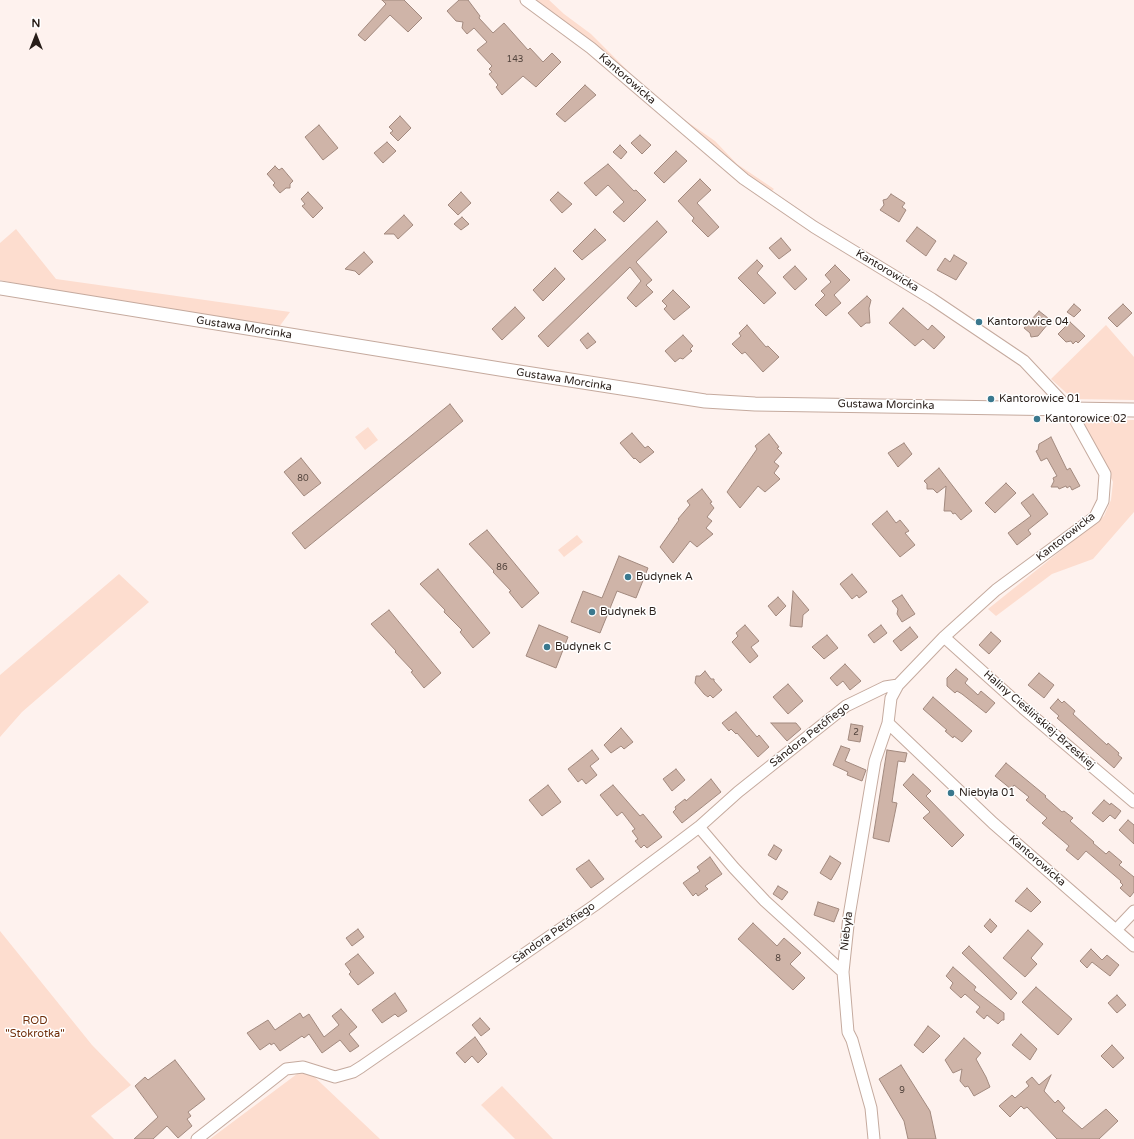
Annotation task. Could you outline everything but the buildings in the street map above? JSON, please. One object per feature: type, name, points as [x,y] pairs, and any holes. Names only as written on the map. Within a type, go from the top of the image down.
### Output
[{"type":"street","name":"Kantorowicka","points":[[526,0],[591,48],[744,179],[814,227],[932,299],[1024,361],[1069,409],[1105,474],[1103,501],[1095,517],[996,590],[944,637],[898,685],[891,698],[888,723],[993,823],[1134,946]]},
{"type":"street","name":"Gustawa Morcinka","points":[[0,288],[705,401],[755,404],[1134,410]]},
{"type":"street","name":"Haliny Cieślińskiej-Brzeskiej","points":[[944,637],[1023,708],[1134,802]]},
{"type":"street","name":"Sándora Petőfiego","points":[[197,1139],[286,1069],[302,1066],[335,1077],[353,1072],[361,1067],[595,905],[699,827],[738,792],[846,706],[885,687],[898,685]]},
{"type":"street","name":"Niebyła","points":[[874,1139],[871,1108],[852,1040],[848,1032],[843,972],[849,916],[874,769],[888,723]]},
{"type":"street","points":[[699,827],[765,901],[843,972]]},
{"type":"street","points":[[1116,930],[1134,911]]},
{"type":"green space","points":[[535,0],[549,0],[564,14],[591,34],[633,76]]},
{"type":"green space","points":[[679,116],[715,141],[737,164],[774,189],[771,192],[750,177]]},
{"type":"green space","points":[[16,229],[56,279],[290,312],[279,327],[32,287],[0,280],[0,243]]},
{"type":"green space","points":[[1106,325],[1134,357],[1134,400],[1073,399],[1051,379]]},
{"type":"green space","points":[[1086,419],[1134,420],[1134,512],[1093,559],[1052,574],[996,616],[988,609],[1104,516],[1111,500],[1113,482],[1085,425]]},
{"type":"green space","points":[[368,427],[378,440],[365,450],[355,437]]},
{"type":"green space","points":[[577,535],[583,542],[564,557],[558,550]]},
{"type":"green space","points":[[119,574],[149,602],[22,712],[0,737],[0,675]]},
{"type":"green space","name":"ROD \"Stokrotka\"","points":[[0,931],[92,1045],[131,1085],[91,1116],[114,1139],[0,1139]]},
{"type":"green space","points":[[305,1068],[380,1139],[210,1139]]},
{"type":"green space","points":[[502,1086],[553,1139],[515,1139],[481,1105]]},
{"type":"place","name":"Kantorowice 04","points":[[979,322]]},
{"type":"place","name":"Kantorowice 01","points":[[991,399]]},
{"type":"place","name":"Kantorowice 02","points":[[1037,419]]},
{"type":"place","name":"Budynek A","points":[[628,577]]},
{"type":"place","name":"Budynek B","points":[[592,612]]},
{"type":"place","name":"Budynek C","points":[[547,647]]},
{"type":"place","name":"Niebyła 01","points":[[951,793]]}]
